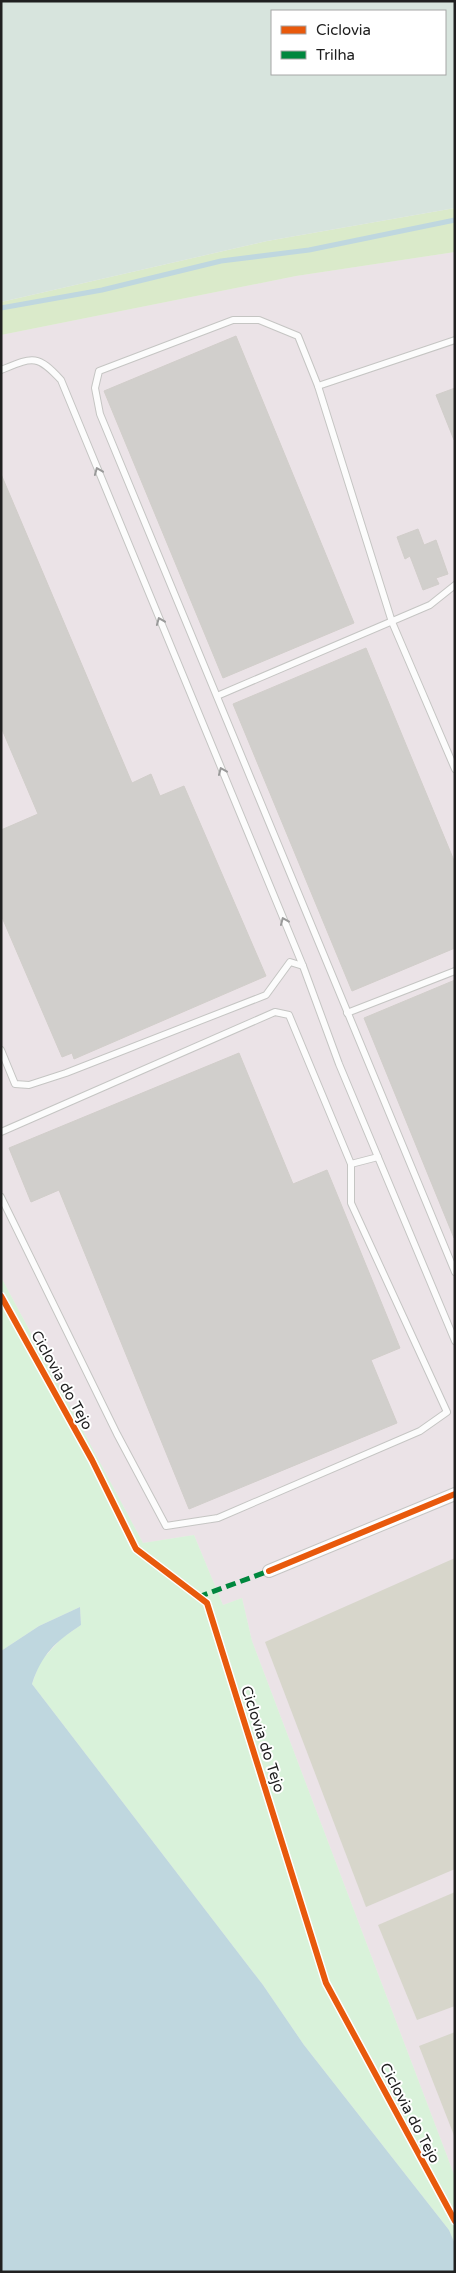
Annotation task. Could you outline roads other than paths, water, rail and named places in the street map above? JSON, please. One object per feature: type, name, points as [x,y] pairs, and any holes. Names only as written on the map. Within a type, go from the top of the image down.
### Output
[{"type":"street","points":[[270,1571],[455,1494]]},
{"type":"lane","points":[[455,769],[392,622],[318,386],[298,336],[259,320],[233,320],[99,371],[95,388],[100,414],[455,1272]]},
{"type":"lane","points":[[318,386],[455,340]]},
{"type":"lane","points":[[1,370],[26,360],[45,363],[61,380],[303,966],[339,1064],[455,1342]]},
{"type":"lane","points":[[217,696],[430,605],[455,585]]},
{"type":"lane","points":[[1,1050],[15,1084],[29,1085],[66,1073],[266,994],[290,962],[303,966]]},
{"type":"lane","points":[[347,1013],[455,971]]},
{"type":"lane","points":[[1,1132],[275,1012],[289,1015],[351,1164],[351,1203],[448,1412],[420,1431],[218,1518],[166,1526],[117,1434],[1,1198]]},
{"type":"lane","points":[[351,1164],[378,1157]]},
{"type":"water","points":[[80,1607],[81,1625],[57,1643],[45,1657],[32,1684],[263,1985],[304,2045],[449,2230],[455,2244],[455,2272],[1,2272],[1,1651],[39,1626]]},
{"type":"waterway","points":[[1,308],[102,290],[221,261],[309,250],[455,220]]}]
